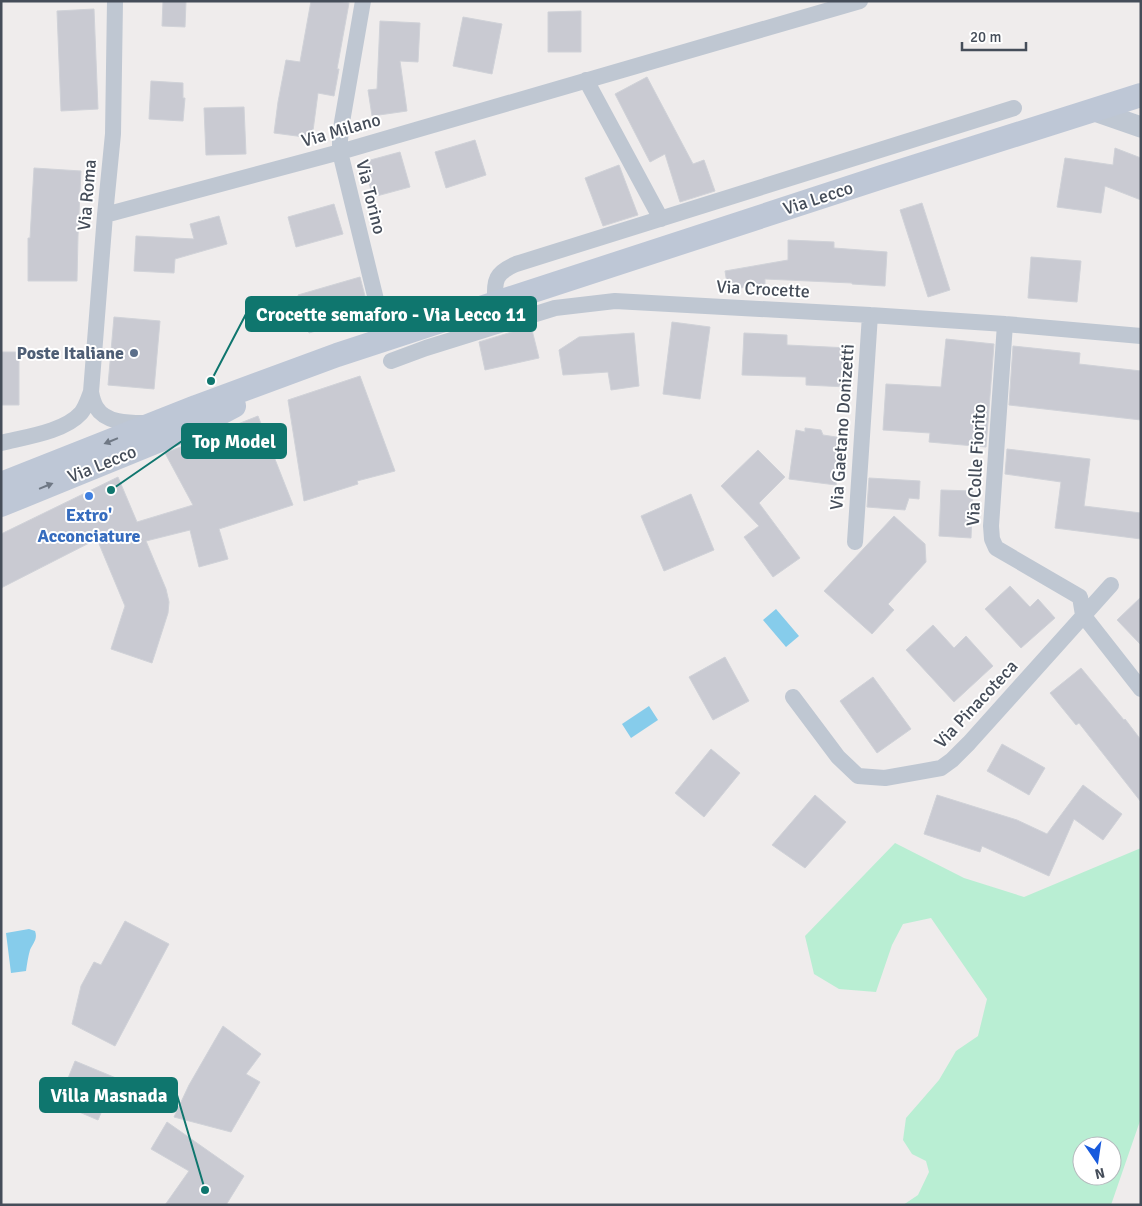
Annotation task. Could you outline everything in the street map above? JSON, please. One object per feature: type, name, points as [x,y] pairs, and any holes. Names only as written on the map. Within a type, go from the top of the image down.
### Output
[{"type":"main road","name":"Via Lecco","points":[[1,484],[337,355],[882,177],[1141,95]]},
{"type":"main road","name":"Via Lecco","points":[[1,505],[202,423],[264,390],[337,355]]},
{"type":"street","name":"Via Roma","points":[[1,443],[46,432],[69,422],[81,413],[91,392],[113,134],[115,1]]},
{"type":"street","name":"Via Torino","points":[[363,1],[342,122],[340,152],[379,312]]},
{"type":"street","name":"Via Milano","points":[[105,215],[340,152],[860,1]]},
{"type":"street","points":[[586,80],[661,219]]},
{"type":"street","name":"Via Lecco","points":[[495,304],[495,283],[498,276],[506,268],[516,264],[1014,108]]},
{"type":"street","points":[[1092,110],[1141,127]]},
{"type":"street","name":"Via Crocette","points":[[391,361],[426,348],[555,308],[615,301],[870,315],[1141,336]]},
{"type":"street","name":"Via Gaetano Donizetti","points":[[854,542],[870,315]]},
{"type":"street","name":"Via Colle Fiorito","points":[[1004,324],[991,526],[992,539],[996,548],[1080,596],[1084,615],[1141,689]]},
{"type":"street","points":[[91,392],[96,408],[111,419],[128,423],[156,423]]},
{"type":"street","name":"Via Pinacoteca","points":[[793,697],[838,757],[858,776],[885,778],[941,768],[969,743],[1111,585]]},
{"type":"green space","points":[[895,843],[964,878],[1024,897],[1141,848],[1141,1118],[1122,1173],[1122,1136],[1072,1136],[1072,1186],[1118,1186],[1111,1205],[903,1205],[918,1195],[929,1172],[926,1161],[912,1154],[903,1140],[906,1118],[939,1080],[956,1051],[978,1036],[987,999],[931,918],[903,924],[892,945],[876,992],[839,989],[814,974],[805,936]]},
{"type":"water","points":[[776,609],[799,636],[786,647],[763,620]]},
{"type":"water","points":[[649,706],[658,720],[631,738],[622,724]]},
{"type":"water","points":[[29,929],[35,931],[36,936],[30,950],[26,971],[11,973],[6,933]]},
{"type":"building","points":[[163,1],[186,1],[185,27],[162,26]]},
{"type":"building","points":[[311,1],[349,3],[334,96],[318,93],[312,138],[274,133],[286,60],[300,62]]},
{"type":"building","points":[[94,9],[98,109],[61,111],[57,11]]},
{"type":"building","points":[[581,11],[581,52],[548,52],[548,12]]},
{"type":"building","points":[[463,17],[502,24],[492,74],[453,66]]},
{"type":"building","points":[[380,21],[420,23],[418,62],[400,61],[407,111],[372,116],[368,90],[377,89]]},
{"type":"building","points":[[647,77],[693,164],[704,160],[715,191],[680,202],[665,154],[650,162],[615,94]]},
{"type":"building","points":[[151,81],[183,83],[183,98],[185,98],[183,121],[149,119]]},
{"type":"building","points":[[244,107],[246,154],[206,155],[204,108]]},
{"type":"building","points":[[475,140],[486,175],[446,188],[435,152]]},
{"type":"building","points":[[1115,148],[1141,158],[1141,200],[1105,186],[1101,213],[1057,207],[1065,158],[1113,165]]},
{"type":"building","points":[[400,152],[410,187],[373,197],[363,162]]},
{"type":"building","points":[[619,165],[638,215],[603,226],[585,178]]},
{"type":"building","points":[[34,168],[81,171],[77,281],[28,281],[28,238],[30,238]]},
{"type":"building","points":[[922,203],[950,290],[928,297],[900,210]]},
{"type":"building","points":[[334,204],[343,234],[296,247],[288,217]]},
{"type":"building","points":[[219,216],[227,244],[175,259],[174,273],[134,271],[136,236],[194,239],[190,224]]},
{"type":"building","points":[[788,240],[834,242],[834,248],[887,252],[885,286],[765,279],[765,284],[728,290],[725,271],[788,260]]},
{"type":"building","points":[[1031,257],[1081,261],[1077,302],[1028,298]]},
{"type":"building","points":[[360,277],[370,315],[309,333],[298,295]]},
{"type":"building","name":"Poste Italiane","points":[[114,317],[160,321],[154,389],[108,385]]},
{"type":"building","points":[[672,322],[710,327],[700,399],[663,394]]},
{"type":"building","points":[[531,326],[539,358],[485,370],[479,342]]},
{"type":"building","points":[[634,333],[639,386],[611,390],[608,372],[563,375],[559,350],[579,337]]},
{"type":"building","points":[[744,333],[787,335],[787,345],[849,348],[847,387],[806,385],[806,377],[742,375]]},
{"type":"building","points":[[946,339],[994,344],[986,447],[929,442],[930,433],[883,430],[886,384],[941,387]]},
{"type":"building","points":[[1013,346],[1080,353],[1079,364],[1141,371],[1141,420],[1009,405]]},
{"type":"building","points":[[1,352],[19,352],[19,405],[1,405]]},
{"type":"building","points":[[360,376],[395,471],[357,481],[358,484],[304,501],[288,400]]},
{"type":"building","points":[[258,416],[293,505],[219,529],[228,559],[199,567],[190,530],[146,541],[166,589],[169,602],[168,613],[152,663],[111,649],[125,606],[97,539],[1,588],[1,534],[118,477],[137,522],[193,505],[165,453]]},
{"type":"building","points":[[805,428],[821,430],[823,435],[843,438],[836,485],[789,479],[796,430],[805,432]]},
{"type":"building","points":[[1007,449],[1090,459],[1084,506],[1141,513],[1141,539],[1055,528],[1061,482],[1005,474]]},
{"type":"building","points":[[758,450],[785,477],[759,503],[800,558],[773,577],[744,537],[759,526],[721,486]]},
{"type":"building","points":[[869,478],[920,481],[919,499],[909,498],[905,510],[867,507]]},
{"type":"building","points":[[941,490],[973,491],[971,538],[939,536]]},
{"type":"building","points":[[691,494],[714,550],[664,571],[641,516]]},
{"type":"building","points":[[894,516],[925,544],[926,562],[888,604],[894,610],[872,634],[824,591]]},
{"type":"building","points":[[1010,586],[1030,607],[1038,599],[1055,618],[1021,648],[985,609]]},
{"type":"building","points":[[1141,597],[1141,645],[1117,620]]},
{"type":"building","points":[[933,625],[954,648],[966,636],[993,666],[954,702],[906,650]]},
{"type":"building","points":[[725,657],[749,701],[713,720],[689,677]]},
{"type":"building","points":[[1081,668],[1141,740],[1141,802],[1079,723],[1076,725],[1050,693]]},
{"type":"building","points":[[873,677],[911,729],[877,753],[840,701]]},
{"type":"building","points":[[1002,744],[1045,768],[1029,795],[987,771]]},
{"type":"building","points":[[711,749],[740,773],[704,817],[675,793]]},
{"type":"building","points":[[1083,785],[1122,814],[1103,840],[1074,819],[1049,876],[982,846],[980,852],[924,834],[937,795],[1017,820],[1047,834]]},
{"type":"building","points":[[815,795],[846,822],[805,868],[772,845]]},
{"type":"building","points":[[125,921],[169,944],[115,1046],[72,1024],[81,986],[94,962],[101,965]]},
{"type":"building","points":[[223,1026],[261,1054],[246,1074],[260,1082],[231,1132],[174,1117],[189,1085]]},
{"type":"building","points":[[75,1061],[116,1078],[98,1120],[58,1103]]},
{"type":"building","points":[[167,1122],[244,1176],[226,1205],[165,1205],[189,1171],[151,1149]]},
{"type":"place","name":"Poste Italiane","points":[[134,353]]},
{"type":"place","name":"Crocette semaforo - Via Lecco 11","points":[[211,381]]},
{"type":"place","name":"Top Model","points":[[111,490]]},
{"type":"place","name":"Extro' Acconciature","points":[[89,496]]},
{"type":"place","name":"Villa Masnada","points":[[205,1190]]}]
